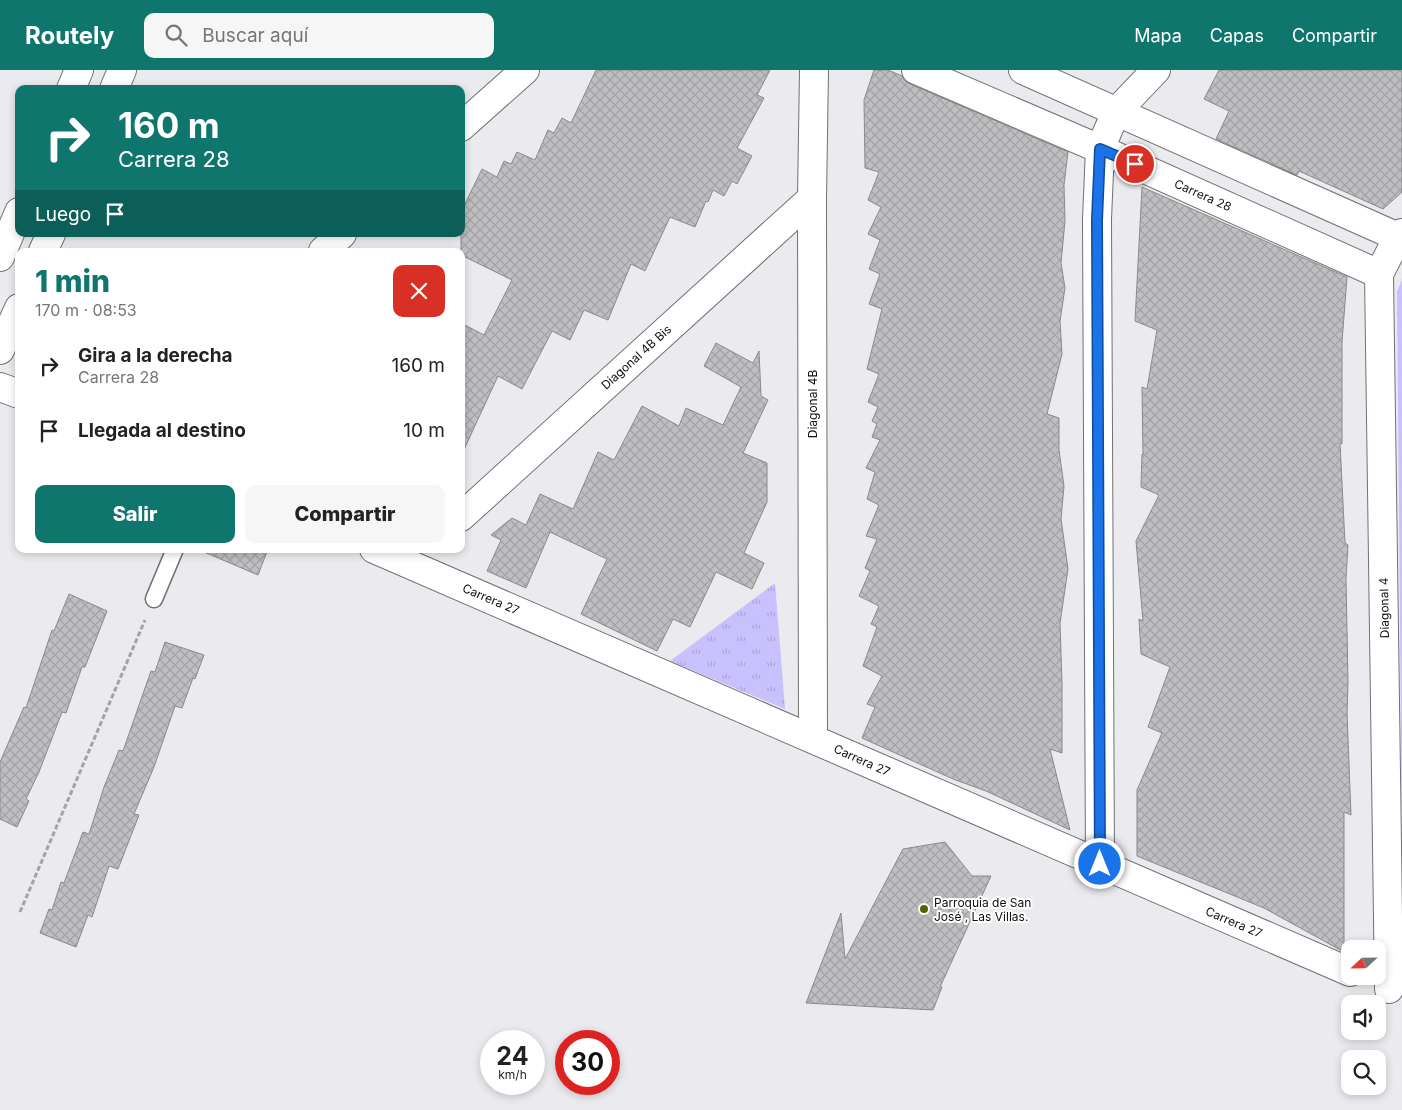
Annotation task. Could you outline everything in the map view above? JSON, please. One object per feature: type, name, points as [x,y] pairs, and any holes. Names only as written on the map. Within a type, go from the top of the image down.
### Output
[{"type":"street","points":[[73,85],[79,70]]},
{"type":"street","points":[[116,85],[122,70]]},
{"type":"street","points":[[465,123],[525,70]]},
{"type":"street","name":"Diagonal 4B","points":[[813,738],[812,198],[814,70]]},
{"type":"street","name":"Carrera 28","points":[[916,70],[1100,149],[1379,274]]},
{"type":"street","points":[[1023,70],[1400,235]]},
{"type":"street","points":[[1100,864],[1097,229],[1100,149],[1116,112],[1156,70]]},
{"type":"street","name":"Diagonal 4B Bis","points":[[465,513],[812,198]]},
{"type":"street","points":[[0,256],[15,221]]},
{"type":"street","name":"Diagonal 4","points":[[1396,991],[1379,274],[1400,235]]},
{"type":"street","points":[[326,248],[339,237]]},
{"type":"street","points":[[0,350],[15,317]]},
{"type":"street","points":[[0,388],[15,393]]},
{"type":"street","name":"Carrera 27","points":[[399,553],[418,556],[813,738],[1341,968]]},
{"type":"street","points":[[1382,985],[1396,991]]},
{"type":"lane","points":[[154,598],[173,553]]},
{"type":"path","points":[[20,912],[154,598]]},
{"type":"green space","points":[[1402,279],[1402,842],[1397,292]]},
{"type":"green space","points":[[775,583],[785,709],[670,661]]},
{"type":"building","points":[[596,70],[770,70],[757,95],[764,98],[737,148],[752,156],[737,184],[732,181],[724,196],[713,190],[695,227],[670,217],[645,271],[631,264],[608,320],[584,310],[570,340],[552,331],[522,389],[498,376],[465,447],[465,325],[484,335],[512,280],[465,257],[465,248],[461,248],[461,237],[465,237],[465,204],[482,169],[497,177],[504,161],[511,164],[517,152],[535,160],[548,130],[554,133],[562,118],[571,123]]},
{"type":"building","points":[[874,70],[888,70],[902,76],[910,84],[1068,152],[1064,185],[1065,221],[1061,263],[1065,288],[1060,321],[1062,354],[1047,414],[1059,418],[1059,450],[1064,486],[1061,519],[1068,569],[1060,623],[1062,753],[1050,749],[1070,830],[986,791],[953,779],[862,738],[875,707],[867,704],[882,676],[863,666],[877,627],[871,624],[879,606],[859,596],[870,571],[865,568],[877,539],[866,536],[879,505],[867,499],[875,472],[866,468],[880,440],[872,437],[877,424],[872,421],[878,407],[868,402],[879,374],[867,369],[882,309],[869,304],[880,274],[869,269],[880,240],[868,234],[881,207],[868,200],[879,172],[865,168],[864,100]]},
{"type":"building","points":[[1219,70],[1402,70],[1402,192],[1383,209],[1299,171],[1297,175],[1216,139],[1229,111],[1204,99]]},
{"type":"building","points":[[1142,187],[1347,277],[1342,342],[1342,444],[1340,443],[1345,543],[1348,545],[1346,578],[1347,713],[1351,815],[1344,812],[1344,940],[1341,940],[1341,950],[1264,908],[1137,856],[1137,790],[1162,733],[1148,727],[1170,667],[1141,654],[1139,619],[1143,621],[1136,541],[1159,495],[1141,487],[1143,455],[1142,387],[1147,389],[1157,330],[1135,321]]},
{"type":"building","points":[[716,343],[753,363],[759,351],[761,396],[768,400],[743,453],[767,463],[767,502],[744,553],[764,563],[752,589],[716,572],[690,627],[673,619],[657,651],[581,614],[607,559],[550,532],[526,588],[487,571],[501,540],[491,535],[512,518],[526,525],[540,494],[573,509],[598,452],[614,460],[642,406],[679,426],[686,408],[723,425],[741,387],[704,366]]},
{"type":"building","points":[[206,553],[266,553],[258,575]]},
{"type":"building","points":[[69,594],[107,611],[85,667],[82,667],[66,713],[62,712],[39,772],[26,799],[29,801],[17,827],[0,819],[0,762],[24,707],[26,708],[52,630],[54,631]]},
{"type":"building","points":[[165,642],[204,655],[182,708],[175,706],[154,767],[134,814],[139,815],[118,869],[109,866],[92,917],[88,915],[76,947],[40,933],[49,909],[52,910],[61,882],[64,883],[83,832],[89,834],[104,787],[119,750],[123,751],[151,671],[155,672]]},
{"type":"building","points":[[945,842],[972,876],[991,876],[940,987],[942,987],[933,1010],[806,1003],[841,913],[845,959],[903,849]]},
{"type":"place","name":"Parroquia de San José , Las Villas.","points":[[924,909]]},
{"type":"route","points":[[1100,864],[1097,220],[1100,149],[1135,164]]}]
